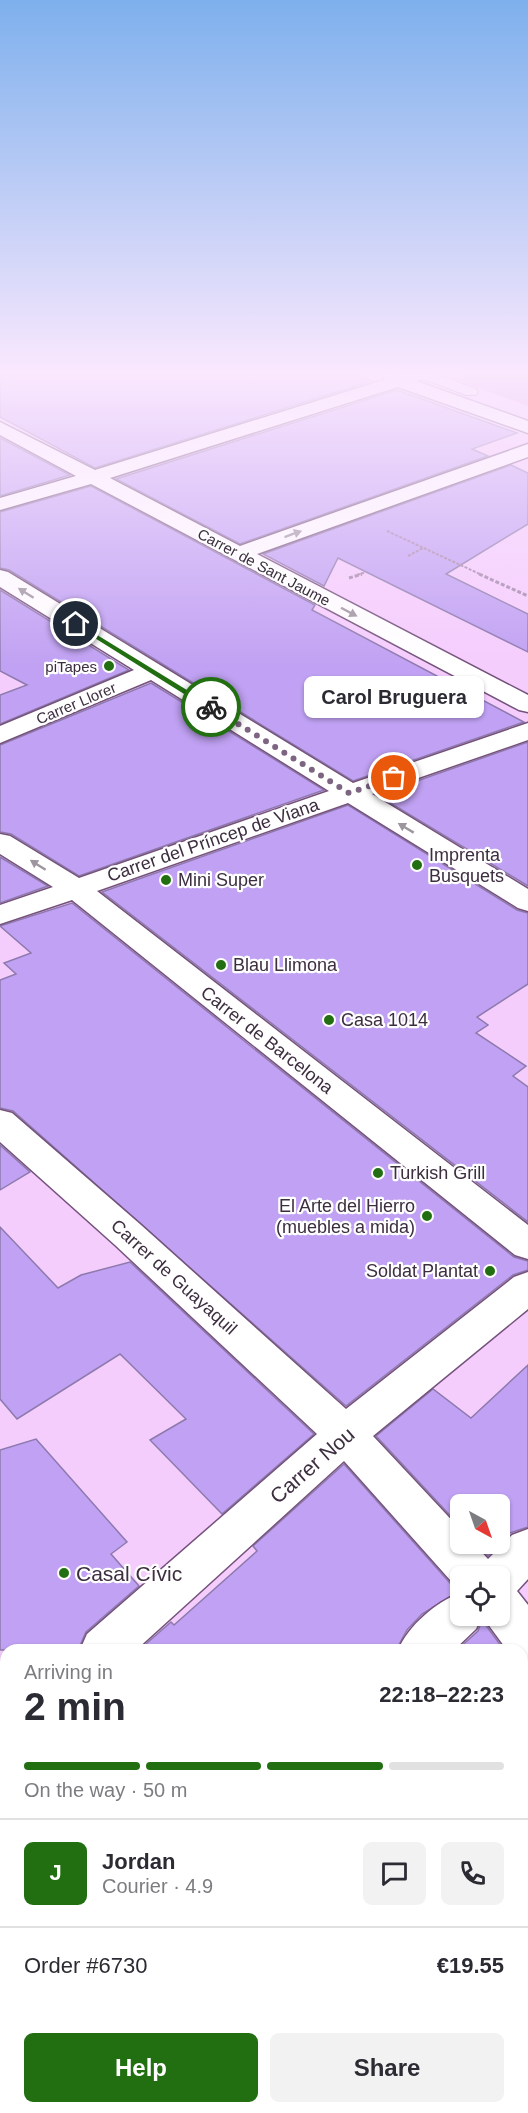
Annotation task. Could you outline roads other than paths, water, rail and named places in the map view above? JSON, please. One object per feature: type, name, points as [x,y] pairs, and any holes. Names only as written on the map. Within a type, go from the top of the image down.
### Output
[{"type":"street","name":"Carrer de Sant Jaume","points":[[77,469],[528,705]]},
{"type":"street","points":[[0,504],[120,469]]},
{"type":"street","points":[[237,554],[475,469]]},
{"type":"street","points":[[0,577],[528,902]]},
{"type":"street","name":"Carrer Llorer","points":[[0,735],[152,671]]},
{"type":"street","name":"Carrer del Príncep de Viana","points":[[0,915],[528,731]]},
{"type":"street","name":"Carrer de Barcelona","points":[[0,842],[75,888],[528,1245]]},
{"type":"street","name":"Carrer de Guayaquil","points":[[0,1122],[128,1235],[345,1434],[467,1566]]},
{"type":"street","name":"Carrer Nou","points":[[110,1644],[345,1434],[528,1287]]},
{"type":"street","points":[[510,1567],[528,1549]]},
{"type":"street","points":[[510,1618],[528,1641]]},
{"type":"street","points":[[428,1644],[450,1623]]},
{"type":"place","name":"piTapes","points":[[109,666]]},
{"type":"place","name":"Carol Bruguera","points":[[394,778]]},
{"type":"place","name":"Imprenta Busquets","points":[[417,865]]},
{"type":"place","name":"Mini Super","points":[[166,880]]},
{"type":"place","name":"Blau Llimona","points":[[221,965]]},
{"type":"place","name":"Casa 1014","points":[[329,1020]]},
{"type":"place","name":"Turkish Grill","points":[[378,1173]]},
{"type":"place","name":"El Arte del Hierro (muebles a mida)","points":[[427,1216]]},
{"type":"place","name":"Soldat Plantat","points":[[490,1271]]},
{"type":"place","name":"Casal Cívic","points":[[64,1573]]}]
